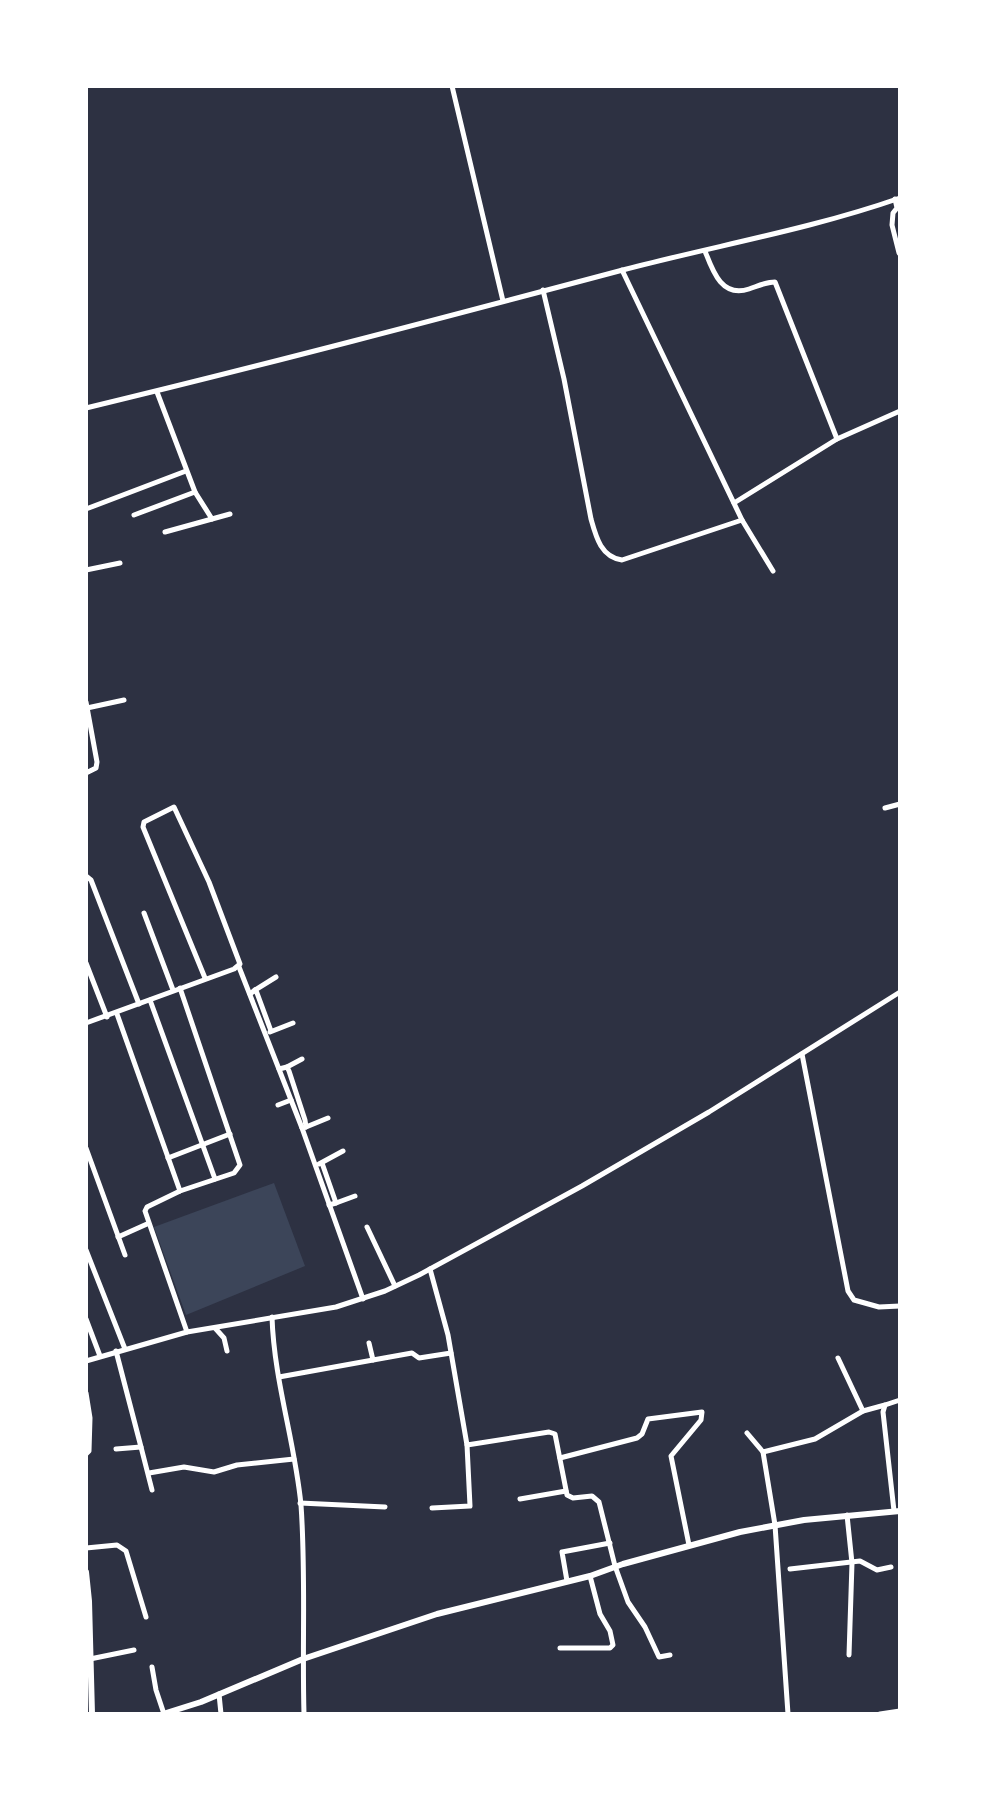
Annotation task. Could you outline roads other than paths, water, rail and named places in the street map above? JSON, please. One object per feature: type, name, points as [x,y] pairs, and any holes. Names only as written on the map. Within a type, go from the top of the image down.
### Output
[{"type":"street","points":[[452,86],[503,301]]},
{"type":"street","points":[[86,408],[808,225],[898,198],[892,225],[899,253]]},
{"type":"street","points":[[705,251],[717,280],[733,291],[775,282],[837,439]]},
{"type":"street","points":[[622,270],[742,520],[773,571]]},
{"type":"street","points":[[543,290],[591,519],[597,540],[605,551],[612,558],[622,560],[742,520]]},
{"type":"street","points":[[157,392],[195,492],[212,519]]},
{"type":"street","points":[[734,503],[837,439],[900,411]]},
{"type":"street","points":[[86,509],[186,471]]},
{"type":"street","points":[[134,515],[195,492]]},
{"type":"street","points":[[165,532],[230,514]]},
{"type":"street","points":[[86,570],[120,563]]},
{"type":"street","points":[[86,773],[96,768],[97,762],[86,705],[124,700]]},
{"type":"street","points":[[885,808],[900,804]]},
{"type":"street","points":[[205,978],[143,827],[144,822],[174,807],[209,882],[240,961],[239,967],[253,992],[279,1069],[304,1128]]},
{"type":"street","points":[[86,876],[91,880],[139,1004]]},
{"type":"street","points":[[144,913],[176,989],[240,1165],[234,1173],[180,1191],[147,1207],[147,1224],[187,1332]]},
{"type":"street","points":[[86,963],[107,1017]]},
{"type":"street","points":[[86,1023],[239,967]]},
{"type":"street","points":[[253,992],[276,977]]},
{"type":"street","points":[[86,1361],[187,1332],[336,1307],[395,1286],[582,1186],[900,992]]},
{"type":"street","points":[[150,1000],[215,1179]]},
{"type":"street","points":[[117,1014],[180,1191]]},
{"type":"street","points":[[268,1032],[293,1023]]},
{"type":"street","points":[[802,1054],[848,1291],[854,1300],[879,1307],[900,1306]]},
{"type":"street","points":[[279,1069],[302,1059]]},
{"type":"street","points":[[287,1067],[315,1166],[332,1204]]},
{"type":"street","points":[[278,1105],[291,1100]]},
{"type":"street","points":[[304,1128],[328,1118]]},
{"type":"street","points":[[168,1158],[230,1134]]},
{"type":"street","points":[[86,1148],[125,1255]]},
{"type":"street","points":[[315,1166],[343,1151]]},
{"type":"street","points":[[322,1163],[363,1299]]},
{"type":"street","points":[[332,1204],[355,1196]]},
{"type":"street","points":[[118,1237],[147,1224]]},
{"type":"street","points":[[367,1227],[395,1286]]},
{"type":"street","points":[[86,1250],[125,1349]]},
{"type":"street","points":[[430,1269],[451,1353],[467,1445],[470,1506],[432,1508]]},
{"type":"street","points":[[272,1317],[273,1350],[300,1503],[304,1714]]},
{"type":"street","points":[[86,1319],[100,1356]]},
{"type":"street","points":[[214,1328],[224,1338],[227,1351]]},
{"type":"street","points":[[369,1343],[373,1360]]},
{"type":"street","points":[[116,1351],[152,1490]]},
{"type":"street","points":[[279,1377],[412,1353],[419,1358],[451,1353]]},
{"type":"street","points":[[838,1358],[863,1411]]},
{"type":"street","points":[[86,1393],[90,1418],[89,1451],[86,1454]]},
{"type":"street","points":[[763,1452],[815,1439],[863,1411],[900,1400]]},
{"type":"street","points":[[152,1667],[164,1714],[303,1659],[409,1622],[590,1576],[689,1545],[775,1525],[897,1511],[884,1429],[885,1405]]},
{"type":"street","points":[[560,1458],[637,1438],[648,1419],[702,1412],[701,1420],[671,1455],[689,1545]]},
{"type":"street","points":[[467,1445],[549,1432],[555,1434],[566,1491],[571,1498],[597,1499],[628,1602],[645,1627],[658,1656],[670,1655]]},
{"type":"street","points":[[747,1433],[763,1452],[775,1525],[788,1714]]},
{"type":"street","points":[[116,1449],[141,1447]]},
{"type":"street","points":[[149,1473],[184,1467],[214,1472],[237,1465],[294,1459]]},
{"type":"street","points":[[520,1499],[566,1491]]},
{"type":"street","points":[[300,1503],[385,1507]]},
{"type":"street","points":[[847,1515],[852,1563],[849,1655]]},
{"type":"street","points":[[567,1581],[562,1552],[610,1543]]},
{"type":"street","points":[[86,1548],[117,1545],[126,1551],[146,1617]]},
{"type":"street","points":[[790,1569],[865,1562],[877,1570],[891,1567]]},
{"type":"street","points":[[86,1572],[92,1714]]},
{"type":"street","points":[[560,1648],[610,1648],[613,1645],[610,1631],[600,1614],[590,1576]]},
{"type":"street","points":[[90,1659],[134,1650]]},
{"type":"street","points":[[219,1694],[221,1714]]},
{"type":"street","points":[[880,1714],[900,1711]]}]
